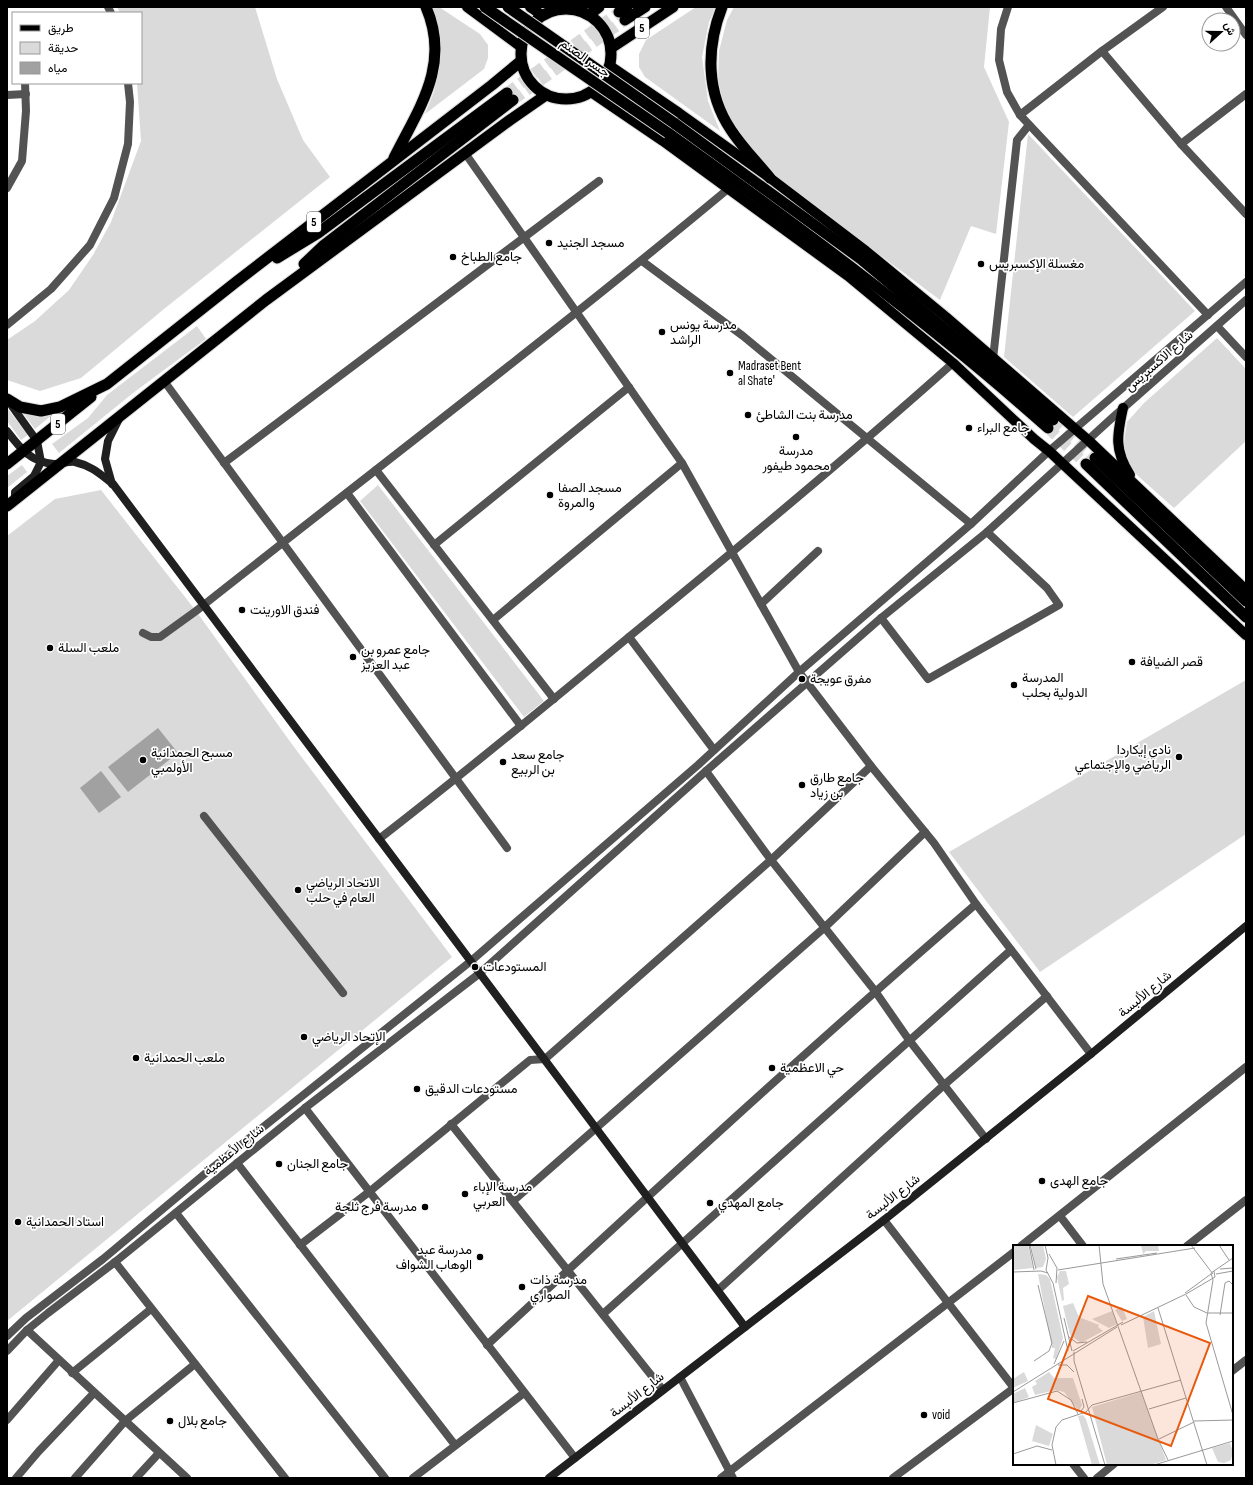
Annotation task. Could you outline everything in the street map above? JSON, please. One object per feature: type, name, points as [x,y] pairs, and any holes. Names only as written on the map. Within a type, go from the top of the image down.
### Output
[{"type":"highway","points":[[393,161],[424,100],[434,72],[435,42],[433,27],[426,7]]},
{"type":"highway","name":"جسر الصنم","points":[[485,7],[668,133],[759,198],[851,272],[997,382],[1050,424],[864,255],[508,7]]},
{"type":"highway","points":[[589,15],[600,7]]},
{"type":"highway","points":[[624,13],[645,7]]},
{"type":"highway","name":"5","points":[[611,48],[673,7]]},
{"type":"highway","points":[[722,7],[715,27],[711,48],[711,77],[714,91],[724,118],[731,131],[770,178]]},
{"type":"highway","points":[[566,8],[578,10],[589,15],[604,29],[611,48],[610,66],[605,78],[591,92],[572,99],[559,99],[546,95],[532,85],[523,70],[521,61],[521,46],[525,34],[532,23],[542,15],[553,10],[566,8]]},
{"type":"highway","name":"5","points":[[7,464],[236,282],[521,61]]},
{"type":"highway","name":"5","points":[[11,503],[266,300],[546,95]]},
{"type":"highway","name":"5","points":[[236,282],[318,233],[510,96],[324,245],[266,300]]},
{"type":"highway","points":[[7,399],[20,408],[41,411],[60,408],[107,384]]},
{"type":"highway","points":[[1246,601],[1091,461],[1246,617]]},
{"type":"main road","points":[[467,7],[521,46]]},
{"type":"main road","points":[[530,7],[542,15]]},
{"type":"main road","points":[[610,66],[770,178],[864,255],[946,317],[1088,440],[1246,590]]},
{"type":"main road","points":[[591,92],[728,189],[851,272],[1049,450],[1246,635]]},
{"type":"main road","points":[[7,399],[37,441],[41,462],[34,476],[15,492],[11,503]]},
{"type":"main road","points":[[1123,408],[1118,428],[1119,451],[1124,464],[1140,490]]},
{"type":"main road","points":[[113,484],[105,459],[108,441],[121,416]]},
{"type":"main road","points":[[7,431],[23,451],[41,462],[54,464],[74,462],[96,470],[113,484],[745,1327]]},
{"type":"main road","name":"شارع الألبسة","points":[[548,1478],[884,1220],[1091,1054],[1246,926]]},
{"type":"street","points":[[1008,7],[1001,29],[999,60],[1007,92],[1020,115],[1208,314]]},
{"type":"street","points":[[1020,115],[1102,51],[1163,7]]},
{"type":"street","points":[[1226,7],[1246,35]]},
{"type":"street","points":[[1102,51],[1181,144],[1246,214]]},
{"type":"street","points":[[7,188],[22,161],[26,112],[25,84]]},
{"type":"street","points":[[7,325],[51,290],[90,244],[114,198],[128,144],[130,102],[128,84]]},
{"type":"street","points":[[7,95],[26,94]]},
{"type":"street","points":[[1181,144],[1246,94]]},
{"type":"street","points":[[993,359],[1017,140],[1029,125]]},
{"type":"street","points":[[465,153],[682,463],[799,672],[871,766],[925,832],[976,904],[1091,1054]]},
{"type":"street","points":[[224,463],[599,181]]},
{"type":"street","points":[[143,633],[152,637],[160,637],[203,605],[577,312],[728,189]]},
{"type":"street","points":[[642,260],[743,336],[971,524]]},
{"type":"street","points":[[7,1336],[26,1318],[103,1259],[201,1178],[471,961],[714,750],[799,672],[971,524],[1049,450],[1246,282]]},
{"type":"street","name":"شارع الاكسبريس","points":[[808,683],[881,618],[987,532],[1062,462],[1246,300]]},
{"type":"street","points":[[1216,326],[1246,357]]},
{"type":"street","points":[[379,839],[456,780],[732,552],[867,439],[953,363]]},
{"type":"street","points":[[164,381],[507,848]]},
{"type":"street","points":[[434,545],[629,387]]},
{"type":"street","points":[[493,620],[682,463]]},
{"type":"street","points":[[376,470],[554,699]]},
{"type":"street","points":[[347,493],[521,726]]},
{"type":"street","points":[[881,618],[928,679],[1059,605],[1047,588],[987,532]]},
{"type":"street","points":[[761,604],[818,551]]},
{"type":"street","points":[[629,637],[714,750]]},
{"type":"street","name":"شارع الأعظمية","points":[[7,1351],[27,1330],[115,1262],[305,1108],[480,973],[706,771],[808,683]]},
{"type":"street","points":[[300,1245],[369,1192],[530,1060],[545,1059],[771,860],[871,766]]},
{"type":"street","points":[[706,771],[771,860],[874,991],[986,1139]]},
{"type":"street","points":[[204,816],[343,993]]},
{"type":"street","points":[[513,1201],[824,928],[925,832]]},
{"type":"street","points":[[487,1345],[648,1196],[874,991],[976,904]]},
{"type":"street","points":[[603,1314],[1011,950]]},
{"type":"street","points":[[718,1290],[944,1085],[1047,996]]},
{"type":"street","points":[[1023,1245],[1246,1067]]},
{"type":"street","points":[[305,1108],[575,1458]]},
{"type":"street","points":[[451,1124],[663,1390]]},
{"type":"street","points":[[237,1163],[455,1445]]},
{"type":"street","points":[[1188,1245],[1246,1200]]},
{"type":"street","points":[[176,1213],[385,1478]]},
{"type":"street","points":[[1060,1216],[1081,1245]]},
{"type":"street","points":[[884,1220],[1013,1387]]},
{"type":"street","points":[[721,1478],[731,1475],[1013,1253]]},
{"type":"street","points":[[115,1262],[285,1478]]},
{"type":"street","points":[[72,1373],[151,1309]]},
{"type":"street","points":[[27,1330],[187,1478]]},
{"type":"street","points":[[7,1420],[59,1360]]},
{"type":"street","points":[[1233,1370],[1246,1360]]},
{"type":"street","points":[[75,1478],[125,1421],[194,1364]]},
{"type":"street","points":[[680,1377],[731,1475]]},
{"type":"street","points":[[893,1478],[1013,1389]]},
{"type":"street","points":[[16,1478],[39,1451],[94,1393]]},
{"type":"street","points":[[413,1478],[524,1393]]},
{"type":"street","points":[[136,1478],[159,1453]]},
{"type":"street","points":[[1074,1465],[1084,1478]]},
{"type":"street","points":[[1097,1478],[1113,1465]]},
{"type":"green space","points":[[117,7],[255,7],[277,79],[303,140],[330,177],[164,309],[81,378],[40,391],[7,380],[7,340],[35,321],[69,290],[93,255],[111,222],[141,141],[137,84],[142,84],[142,12],[120,12]]},
{"type":"green space","points":[[427,7],[439,7],[480,34],[488,45],[488,58],[484,69],[425,114],[434,92],[438,72]]},
{"type":"green space","points":[[696,7],[716,7],[709,22],[702,57],[708,101],[720,131],[645,77],[639,67],[639,54],[646,40]]},
{"type":"green space","points":[[734,7],[990,7],[984,67],[1009,122],[996,234],[971,226],[940,300],[781,181],[747,146],[727,115],[718,81],[719,51],[727,20]]},
{"type":"green space","points":[[1028,134],[1195,311],[1073,417],[1004,357]]},
{"type":"green space","points":[[197,326],[206,339],[133,393],[59,453],[52,444],[88,418],[107,395]]},
{"type":"green space","points":[[1217,338],[1246,369],[1246,441],[1174,508],[1138,476],[1126,461],[1124,442],[1127,422],[1144,403]]},
{"type":"green space","points":[[7,408],[28,435],[21,440],[7,421]]},
{"type":"green space","points":[[22,412],[53,414],[35,429]]},
{"type":"green space","points":[[22,465],[27,472],[7,488],[7,476]]},
{"type":"green space","points":[[378,485],[544,701],[524,717],[360,501]]},
{"type":"green space","points":[[101,490],[196,611],[294,747],[452,957],[7,1321],[7,536],[55,499]]},
{"type":"green space","name":"نادي إيكاردا الرياضي والإجتماعي","points":[[1246,680],[1246,834],[1040,972],[949,852]]},
{"type":"water","name":"مسبح الحمدانية الأولمبي","points":[[158,728],[178,753],[128,792],[108,767]]},
{"type":"water","points":[[101,771],[121,797],[99,813],[80,788]]},
{"type":"tunnel","points":[[507,93],[619,12]]},
{"type":"tunnel","points":[[513,100],[625,20]]},
{"type":"tunnel","points":[[1053,420],[1095,458]]},
{"type":"tunnel","points":[[1048,428],[1086,464]]},
{"type":"place","name":"مسجد الجنيد","points":[[549,243]]},
{"type":"place","name":"جامع الطباخ","points":[[453,257]]},
{"type":"place","name":"مغسلة الإكسبريس","points":[[981,264]]},
{"type":"place","name":"مدرسة يونس الراشد","points":[[662,332]]},
{"type":"place","name":"Madraset Bent al Shate'","points":[[730,373]]},
{"type":"place","name":"مدرسة بنت الشاطئ","points":[[748,415]]},
{"type":"place","name":"جامع البراء","points":[[969,428]]},
{"type":"place","name":"مدرسة محمود طيفور","points":[[796,437]]},
{"type":"place","name":"مسجد الصفا والمروة","points":[[550,495]]},
{"type":"place","name":"فندق الاورينت","points":[[242,610]]},
{"type":"place","name":"ملعب السلة","points":[[50,648]]},
{"type":"place","name":"جامع عمرو بن عبد العزيز","points":[[353,657]]},
{"type":"place","name":"قصر الضيافة","points":[[1132,662]]},
{"type":"place","name":"مفرق عويجة","points":[[802,679]]},
{"type":"place","name":"المدرسة الدولية بحلب","points":[[1014,685]]},
{"type":"place","name":"نادي إيكاردا الرياضي والإجتماعي","points":[[1179,757]]},
{"type":"place","name":"مسبح الحمدانية الأولمبي","points":[[143,760]]},
{"type":"place","name":"جامع سعد بن الربيع","points":[[503,762]]},
{"type":"place","name":"جامع طارق بن زياد","points":[[802,785]]},
{"type":"place","name":"الاتحاد الرياضي العام في حلب","points":[[298,890]]},
{"type":"place","name":"المستودعات","points":[[475,967]]},
{"type":"place","name":"الإتحاد الرياضي","points":[[304,1037]]},
{"type":"place","name":"ملعب الحمدانية","points":[[136,1058]]},
{"type":"place","name":"حي الاعظمية","points":[[772,1068]]},
{"type":"place","name":"مستودعات الدقيق","points":[[417,1089]]},
{"type":"place","name":"جامع الجنان","points":[[279,1164]]},
{"type":"place","name":"جامع الهدى","points":[[1042,1181]]},
{"type":"place","name":"مدرسة الإباء العربي","points":[[465,1194]]},
{"type":"place","name":"جامع المهدي","points":[[710,1203]]},
{"type":"place","name":"مدرسة فرج ثلجة","points":[[425,1207]]},
{"type":"place","name":"استاد الحمدانية","points":[[18,1222]]},
{"type":"place","name":"مدرسة عبد الوهاب الشواف","points":[[480,1257]]},
{"type":"place","name":"مدرسة ذات الصواري","points":[[522,1287]]},
{"type":"place","name":"void","points":[[924,1415]]},
{"type":"place","name":"جامع بلال","points":[[170,1421]]}]
